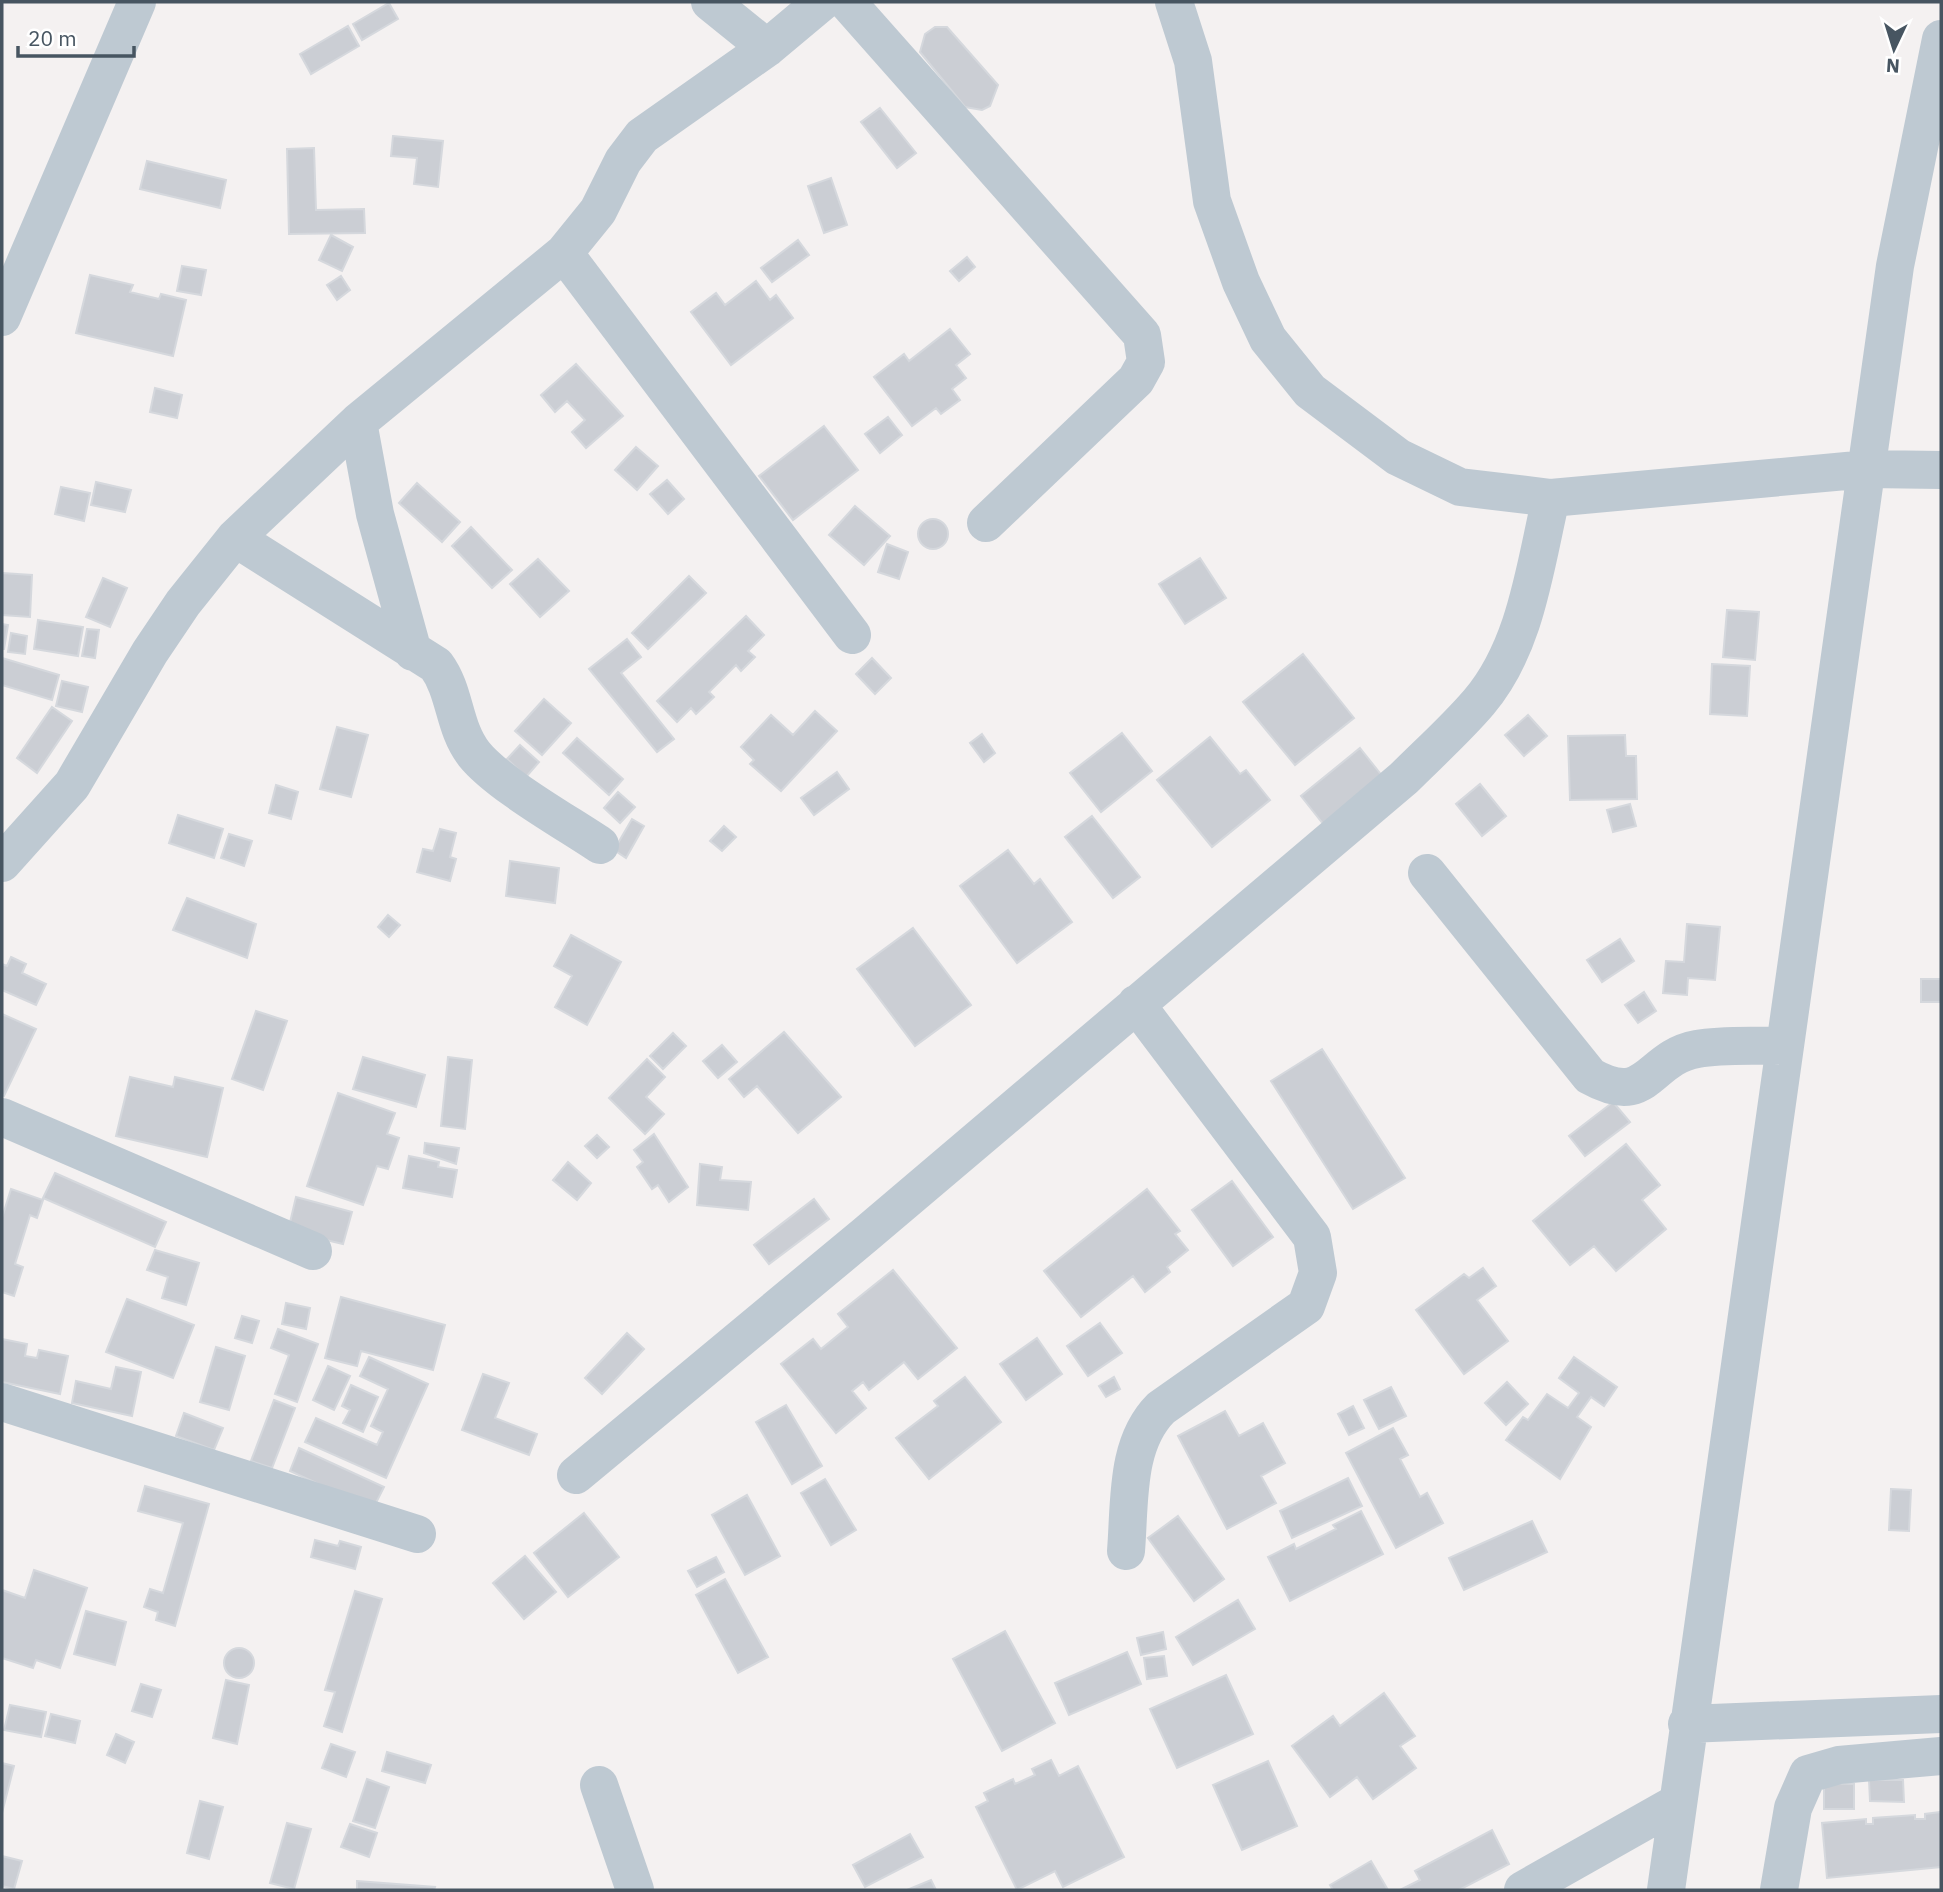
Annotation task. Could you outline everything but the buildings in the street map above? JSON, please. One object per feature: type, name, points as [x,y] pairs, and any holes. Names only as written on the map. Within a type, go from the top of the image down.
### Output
[{"type":"street","points":[[2,317],[136,2]]},
{"type":"street","points":[[710,2],[767,48]]},
{"type":"street","points":[[2,863],[72,785],[150,652],[183,603],[235,538],[358,422],[564,253],[598,211],[623,161],[642,136],[767,48],[822,2]]},
{"type":"street","points":[[847,2],[1142,335],[1146,362],[1136,380],[986,523]]},
{"type":"street","points":[[1174,2],[1193,61],[1212,201],[1241,282],[1268,339],[1310,391],[1398,457],[1460,487],[1551,498],[1868,469],[1941,470]]},
{"type":"street","points":[[1666,1890],[1895,266],[1941,39]]},
{"type":"street","points":[[564,253],[852,635]]},
{"type":"street","points":[[358,422],[375,514],[413,652]]},
{"type":"street","points":[[576,1475],[1404,778],[1480,701],[1504,664],[1526,607],[1551,498]]},
{"type":"street","points":[[235,538],[436,665],[448,681],[459,726],[473,753],[493,772],[600,845]]},
{"type":"street","points":[[1427,873],[1590,1076],[1611,1088],[1634,1088],[1670,1060],[1696,1049],[1786,1045]]},
{"type":"street","points":[[1126,1551],[1132,1470],[1139,1440],[1147,1422],[1161,1408],[1306,1306],[1318,1273],[1312,1237],[1136,1004]]},
{"type":"street","points":[[2,1117],[313,1251]]},
{"type":"street","points":[[2,1402],[417,1534]]},
{"type":"street","points":[[1688,1724],[1941,1714]]},
{"type":"street","points":[[1779,1890],[1793,1808],[1808,1774],[1839,1765],[1941,1756]]},
{"type":"street","points":[[599,1785],[635,1890]]},
{"type":"street","points":[[1523,1890],[1677,1803]]}]
